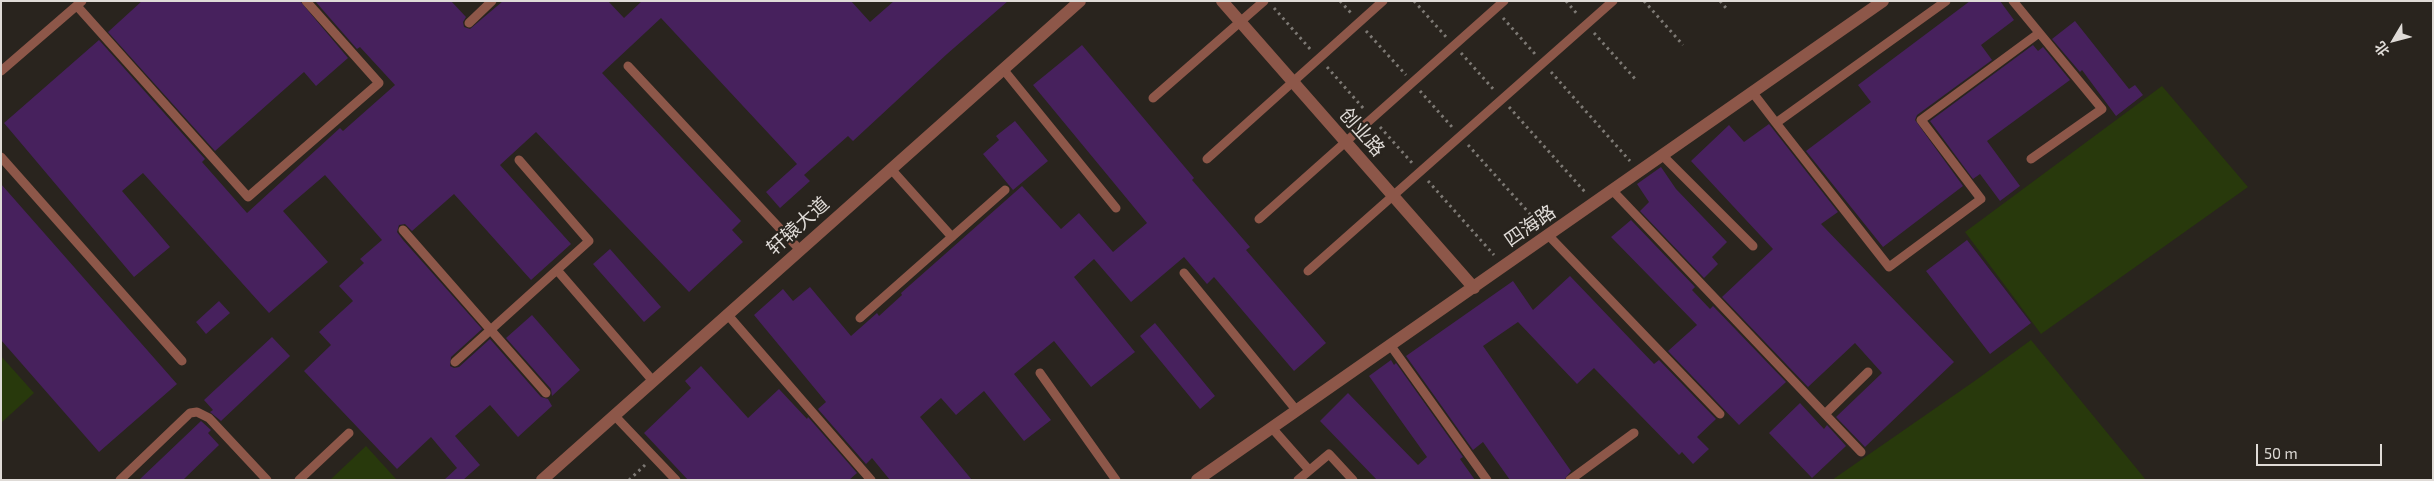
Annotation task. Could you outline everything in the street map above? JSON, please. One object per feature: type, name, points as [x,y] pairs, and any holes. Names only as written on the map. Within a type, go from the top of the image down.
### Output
[{"type":"street","name":"轩辕大道","points":[[542,480],[1080,1]]},
{"type":"street","name":"创业路","points":[[1222,1],[1474,288]]},
{"type":"street","name":"四海路","points":[[1197,480],[1640,173],[1883,1]]},
{"type":"lane","points":[[1,71],[79,3],[248,197],[379,84],[306,1]]},
{"type":"lane","points":[[469,23],[492,1]]},
{"type":"lane","points":[[1153,98],[1264,1]]},
{"type":"lane","points":[[1207,159],[1383,1]]},
{"type":"lane","points":[[1259,219],[1504,1]]},
{"type":"lane","points":[[1308,271],[1613,1]]},
{"type":"lane","points":[[1776,122],[1946,1]]},
{"type":"lane","points":[[2013,1],[2102,109],[2030,159]]},
{"type":"lane","points":[[1753,94],[1889,266],[1981,199],[1921,120],[2039,33]]},
{"type":"lane","points":[[628,66],[800,250]]},
{"type":"lane","points":[[1003,69],[1116,208]]},
{"type":"lane","points":[[1664,156],[1753,246]]},
{"type":"lane","points":[[1,157],[182,361]]},
{"type":"lane","points":[[454,362],[589,240],[519,160]]},
{"type":"lane","points":[[891,169],[952,237]]},
{"type":"lane","points":[[860,318],[1005,190]]},
{"type":"lane","points":[[1613,191],[1861,452]]},
{"type":"lane","points":[[403,230],[546,393]]},
{"type":"lane","points":[[1549,236],[1720,414]]},
{"type":"lane","points":[[557,270],[653,381]]},
{"type":"lane","points":[[1184,273],[1296,411]]},
{"type":"lane","points":[[727,314],[870,480]]},
{"type":"lane","points":[[1391,346],[1487,480]]},
{"type":"lane","points":[[1040,372],[1116,480]]},
{"type":"lane","points":[[1825,414],[1868,372]]},
{"type":"lane","points":[[120,480],[190,413],[197,412],[209,418],[267,480]]},
{"type":"lane","points":[[614,415],[676,480]]},
{"type":"lane","points":[[1272,428],[1309,470]]},
{"type":"lane","points":[[299,480],[349,433]]},
{"type":"lane","points":[[1570,480],[1634,433]]},
{"type":"lane","points":[[1298,480],[1329,454],[1353,480]]},
{"type":"path","points":[[1268,1],[1504,267]]},
{"type":"path","points":[[1340,1],[1549,236]]},
{"type":"path","points":[[1566,1],[1637,81]]},
{"type":"path","points":[[1644,1],[1683,45]]},
{"type":"path","points":[[1720,1],[1726,8]]},
{"type":"path","points":[[1495,9],[1640,173]]},
{"type":"path","points":[[629,480],[654,457]]},
{"type":"green space","points":[[2162,86],[2248,187],[2041,334],[1965,232]]},
{"type":"green space","points":[[2031,340],[2146,480],[1832,480],[1976,380]]},
{"type":"green space","points":[[1,356],[34,393],[1,423]]},
{"type":"green space","points":[[366,446],[397,480],[330,480]]},
{"type":"building","points":[[142,1],[300,1],[348,58],[316,86],[304,72],[215,151],[108,32]]},
{"type":"building","points":[[315,1],[451,1],[466,17],[463,22],[464,27],[470,29],[503,1],[608,1],[624,18],[642,1],[851,1],[870,22],[894,1],[1008,1],[947,54],[853,141],[848,136],[804,175],[810,181],[780,208],[766,192],[797,164],[661,18],[602,73],[741,221],[732,230],[743,242],[689,292],[536,132],[500,165],[571,244],[531,280],[454,194],[412,231],[405,224],[399,225],[397,232],[403,240],[482,329],[451,357],[450,366],[454,368],[459,367],[490,339],[541,397],[548,399],[552,406],[518,437],[490,405],[455,436],[480,465],[463,480],[444,480],[457,468],[431,437],[397,469],[304,371],[331,345],[319,332],[353,301],[339,286],[364,263],[360,259],[382,240],[325,175],[283,211],[328,262],[269,313],[143,173],[122,191],[170,247],[134,277],[4,123],[99,40],[205,159],[202,162],[247,213],[340,128],[343,131],[395,85],[360,47],[357,49]]},
{"type":"building","points":[[1970,1],[2000,1],[2014,20],[1981,45],[1992,60],[1917,115],[1915,120],[1963,186],[1883,247],[1806,151],[1871,102],[1858,85]]},
{"type":"building","points":[[2075,21],[2129,89],[2135,85],[2143,95],[2116,116],[2082,70],[2080,72],[2052,39]]},
{"type":"building","points":[[1082,45],[1194,178],[1192,180],[1250,247],[1246,250],[1326,343],[1294,371],[1214,277],[1207,284],[1184,257],[1131,302],[1094,259],[1074,277],[1135,352],[1091,387],[1054,341],[1014,374],[1051,420],[1024,441],[984,391],[956,415],[941,398],[920,417],[972,480],[890,480],[872,458],[866,464],[818,409],[826,402],[754,315],[783,289],[793,301],[810,287],[851,336],[877,313],[879,316],[902,295],[901,293],[1022,186],[1061,229],[1079,213],[1113,252],[1147,223],[1033,85]]},
{"type":"building","points":[[2033,45],[2038,51],[2043,47],[2070,80],[1987,141],[2020,186],[2000,201],[1980,174],[1973,179],[1930,121]]},
{"type":"building","points":[[1015,121],[1048,161],[1013,190],[983,154],[999,140],[996,136]]},
{"type":"building","points":[[1769,124],[1838,212],[1821,224],[1954,362],[1865,447],[1836,417],[1882,373],[1855,343],[1808,387],[1722,297],[1773,249],[1691,161],[1729,125],[1744,142]]},
{"type":"building","points":[[1661,167],[1676,189],[1727,242],[1712,257],[1718,264],[1704,278],[1640,211],[1649,202],[1637,184]]},
{"type":"building","points":[[1,184],[177,384],[99,452],[1,340]]},
{"type":"building","points":[[1631,220],[1695,287],[1692,290],[1710,309],[1713,306],[1786,382],[1739,425],[1668,351],[1697,325],[1611,237]]},
{"type":"building","points":[[1967,240],[2031,323],[1990,354],[1926,271]]},
{"type":"building","points":[[610,249],[661,307],[644,322],[593,264]]},
{"type":"building","points":[[1570,276],[1654,364],[1659,360],[1716,419],[1697,437],[1709,449],[1693,464],[1682,452],[1679,455],[1594,368],[1577,384],[1518,322],[1483,346],[1571,471],[1564,480],[1510,480],[1483,442],[1473,450],[1406,356],[1513,281],[1533,310]]},
{"type":"building","points":[[219,301],[230,313],[206,334],[196,322]]},
{"type":"building","points":[[532,315],[580,370],[552,396],[551,389],[506,338]]},
{"type":"building","points":[[1155,323],[1215,396],[1200,409],[1140,336]]},
{"type":"building","points":[[272,337],[290,356],[221,421],[210,412],[213,410],[204,400]]},
{"type":"building","points":[[1391,360],[1394,365],[1396,363],[1463,457],[1460,459],[1475,480],[1377,480],[1320,421],[1348,393],[1418,465],[1427,457],[1369,376]]},
{"type":"building","points":[[701,366],[748,418],[779,389],[807,419],[808,417],[857,473],[849,480],[688,480],[644,433],[691,388],[685,381]]},
{"type":"building","points":[[1800,403],[1824,429],[1827,425],[1846,446],[1812,478],[1769,433]]},
{"type":"building","points":[[201,421],[211,430],[208,433],[219,445],[183,480],[139,480]]}]
